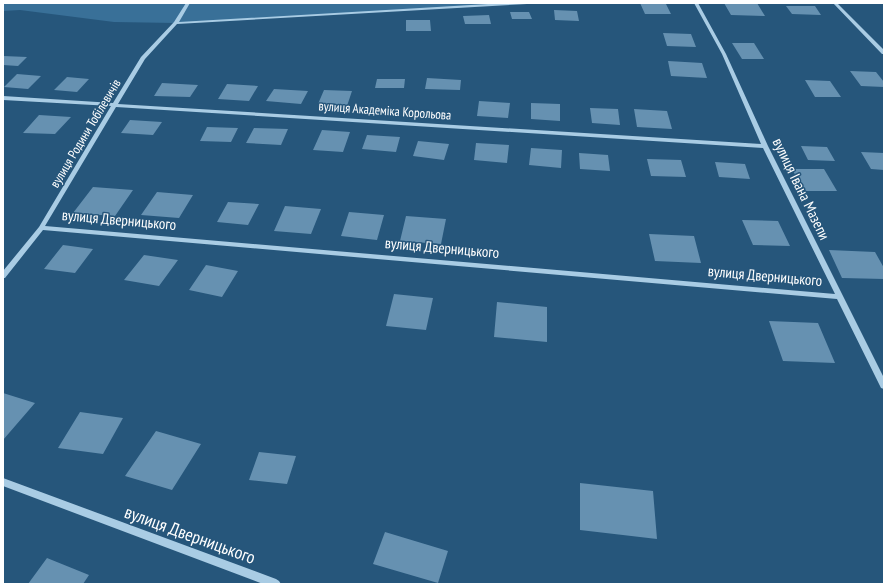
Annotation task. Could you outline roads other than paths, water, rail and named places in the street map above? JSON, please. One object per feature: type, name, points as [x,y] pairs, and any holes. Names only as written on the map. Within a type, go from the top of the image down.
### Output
[{"type":"street","name":"вулиця Родини Тобілевичів","points":[[3,275],[41,228],[143,58],[176,22],[188,3]]},
{"type":"street","points":[[176,22],[527,3]]},
{"type":"street","name":"вулиця Івана Мазепи","points":[[696,3],[724,54],[765,146],[884,386]]},
{"type":"street","points":[[835,3],[884,54]]},
{"type":"street","name":"вулиця Академіка Корольова","points":[[3,98],[765,146]]},
{"type":"street","name":"вулиця Дверницького","points":[[41,228],[840,297]]},
{"type":"street","name":"вулиця Дверницького","points":[[3,482],[276,584]]}]
